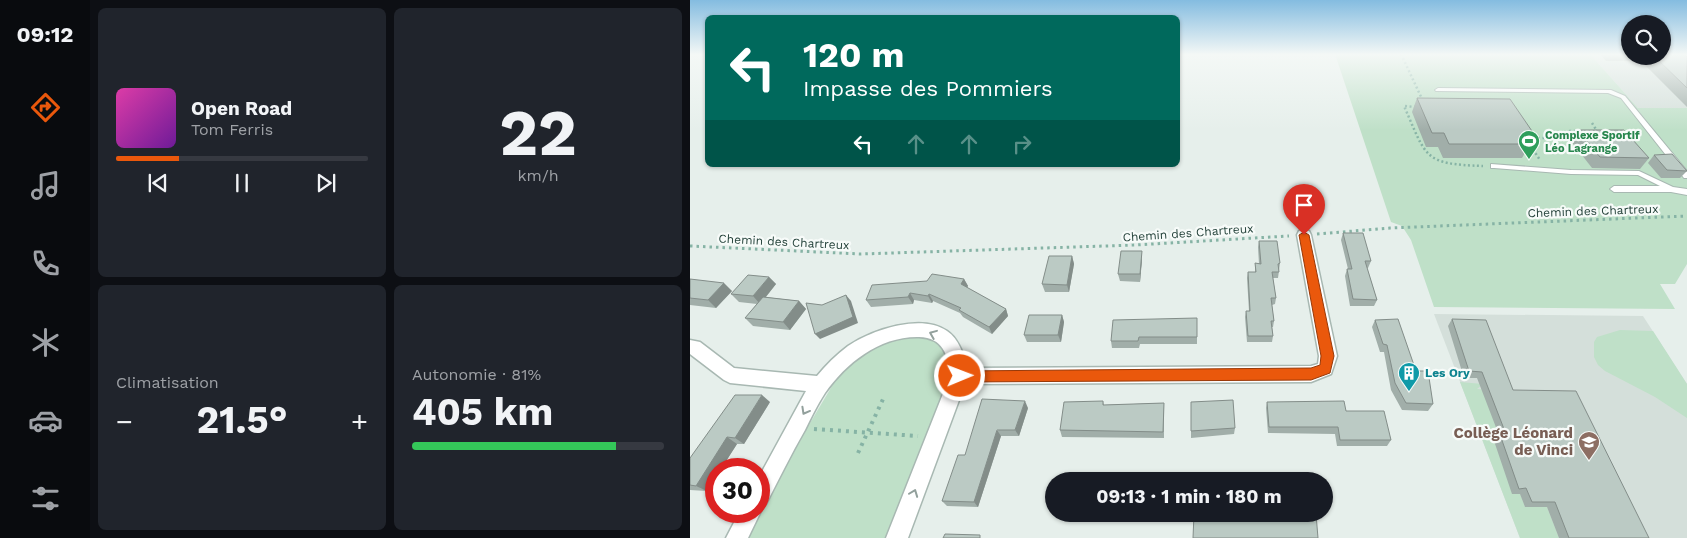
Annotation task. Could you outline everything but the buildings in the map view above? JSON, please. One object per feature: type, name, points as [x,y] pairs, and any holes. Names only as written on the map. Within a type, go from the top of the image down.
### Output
[{"type":"street","points":[[960,376],[1311,374],[1326,369],[1328,356],[1304,235]]},
{"type":"street","points":[[770,476],[820,384],[842,361],[863,345],[888,333],[914,329],[933,331],[949,342],[958,360],[960,376],[897,538]]},
{"type":"street","points":[[690,346],[694,347],[730,375],[820,384]]},
{"type":"street","points":[[737,538],[745,523]]},
{"type":"lane","points":[[1438,90],[1609,91],[1623,97],[1687,176]]},
{"type":"lane","points":[[1494,166],[1639,173],[1671,189]]},
{"type":"lane","points":[[1614,189],[1671,189],[1687,192]]},
{"type":"path","points":[[1413,79],[1424,102]]},
{"type":"path","points":[[1419,111],[1416,106],[1404,106],[1426,155],[1432,160],[1449,165],[1494,166]]},
{"type":"path","points":[[1546,169],[1526,138],[1570,138],[1568,131],[1597,131],[1592,123]]},
{"type":"path","name":"Chemin des Chartreux","points":[[690,246],[861,254],[1135,246],[1390,228],[1687,216]]},
{"type":"path","points":[[858,453],[884,397]]},
{"type":"path","points":[[796,427],[927,437]]},
{"type":"shaded area","points":[[1612,79],[1687,79],[1687,108],[1638,108]]},
{"type":"shaded area","name":"Collège Léonard de Vinci","points":[[1434,314],[1643,316],[1687,384],[1687,538],[1520,538]]},
{"type":"green space","name":"Complexe Sportif Léo Lagrange","points":[[1343,79],[1612,79],[1638,108],[1687,108],[1687,264],[1675,284],[1660,284],[1675,309],[1434,307],[1411,240],[1402,226],[1391,222]]},
{"type":"green space","points":[[1620,330],[1653,331],[1687,384],[1687,418],[1655,397],[1605,371],[1598,365],[1594,357],[1594,342],[1597,337]]},
{"type":"green space","points":[[895,335],[931,338],[941,344],[952,365],[950,381],[887,538],[746,538],[754,523],[770,523],[770,495],[844,366]]},
{"type":"green space","points":[[1460,382],[1483,384],[1477,389],[1489,390],[1499,435],[1525,507],[1547,507],[1559,538],[1520,538]]},
{"type":"place","name":"Complexe Sportif Léo Lagrange","points":[[1529,160]]},
{"type":"place","name":"Les Ory","points":[[1409,392]]},
{"type":"place","name":"Collège Léonard de Vinci","points":[[1589,461]]},
{"type":"route","points":[[960,376],[1311,374],[1326,369],[1328,356],[1304,235]]}]
